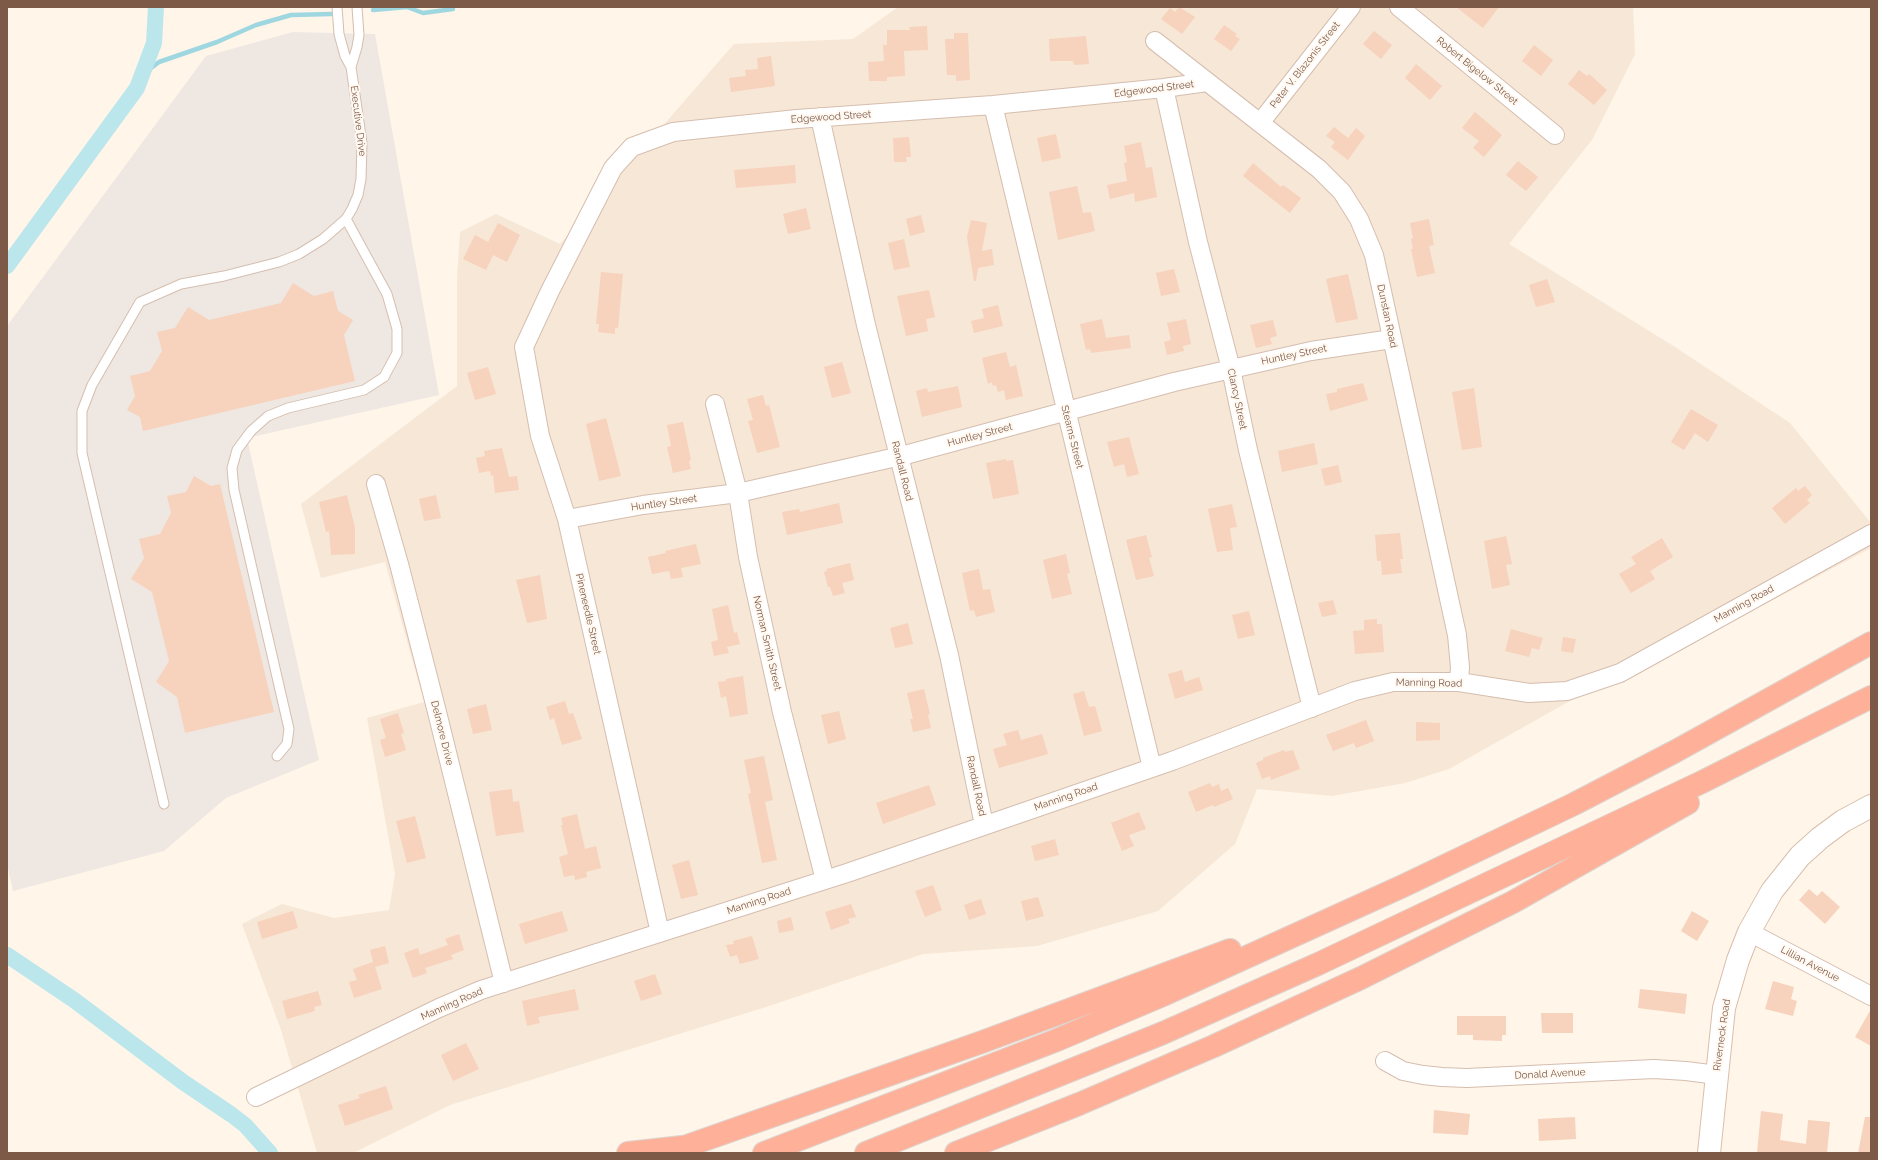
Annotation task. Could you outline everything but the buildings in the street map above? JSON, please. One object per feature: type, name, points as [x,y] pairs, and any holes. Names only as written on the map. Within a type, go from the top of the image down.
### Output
[{"type":"highway","points":[[764,1153],[1064,1037],[1162,995],[1403,886],[1574,804],[1674,752],[1871,643]]},
{"type":"highway","points":[[866,1153],[1162,1033],[1318,964],[1723,771],[1871,698]]},
{"type":"highway","points":[[956,1153],[1078,1104],[1214,1046],[1361,978],[1461,929],[1513,902],[1871,698]]},
{"type":"highway","points":[[667,1153],[982,1042],[1403,886]]},
{"type":"highway","points":[[628,1153],[687,1146]]},
{"type":"main road","name":"Riverneck Road","points":[[1709,1153],[1724,1008],[1738,960],[1749,932],[1772,891],[1800,856],[1820,838],[1843,821],[1871,806]]},
{"type":"street","name":"Peter V. Blazonis Street","points":[[1260,123],[1351,7]]},
{"type":"street","name":"Robert Bigelow Street","points":[[1399,7],[1555,135]]},
{"type":"street","name":"Dunstan Road","points":[[1155,42],[1325,174],[1342,192],[1364,230],[1374,255],[1457,635],[1460,667],[1459,682]]},
{"type":"street","name":"Edgewood Street","points":[[546,299],[613,168],[632,147],[673,132],[820,117],[993,105],[1164,88],[1207,82]]},
{"type":"street","name":"Clancy Street","points":[[1164,88],[1198,242],[1231,369],[1248,450],[1312,708]]},
{"type":"street","name":"Stearns Street","points":[[993,105],[1152,768]]},
{"type":"street","name":"Randall Road","points":[[820,117],[866,325],[949,655],[984,825]]},
{"type":"street","name":"Pineneedle Street","points":[[546,299],[524,347],[540,436],[567,519],[660,933]]},
{"type":"street","name":"Huntley Street","points":[[567,519],[643,505],[738,493],[898,456],[1174,382],[1317,350],[1392,339]]},
{"type":"street","name":"Norman Smith Street","points":[[715,404],[738,493],[748,557],[780,704],[824,880]]},
{"type":"street","name":"Delmore Drive","points":[[376,484],[401,572],[437,712],[504,983]]},
{"type":"street","name":"Manning Road","points":[[256,1097],[439,1008],[481,990],[824,880],[1152,768],[1355,691],[1393,682],[1459,682],[1529,693],[1567,691],[1620,672],[1871,534]]},
{"type":"street","name":"Lillian Avenue","points":[[1749,932],[1871,996]]},
{"type":"street","name":"Donald Avenue","points":[[1385,1061],[1403,1070],[1423,1076],[1442,1077],[1467,1078],[1654,1069],[1686,1070],[1717,1076]]},
{"type":"lane","name":"Executive Drive","points":[[337,7],[341,44],[351,68],[362,143],[363,161],[358,195],[346,219]]},
{"type":"lane","name":"Executive Drive","points":[[351,68],[359,36],[357,7]]},
{"type":"lane","points":[[164,804],[82,453],[82,411],[92,385],[140,302],[181,284],[224,276],[279,262],[299,254],[323,239],[346,219],[387,294],[397,329],[397,353],[384,377],[364,390],[288,408],[268,416],[251,431],[237,450],[232,468],[234,490],[289,729],[288,744],[277,756]]},
{"type":"shaded area","points":[[898,7],[1633,7],[1635,54],[1592,140],[1509,244],[1675,347],[1790,423],[1871,523],[1871,548],[1676,651],[1577,697],[1449,769],[1405,783],[1332,796],[1257,789],[1235,844],[1158,911],[1037,946],[923,954],[766,1007],[450,1105],[353,1153],[317,1153],[281,1030],[242,924],[282,904],[334,918],[389,910],[395,874],[367,718],[424,702],[385,562],[321,578],[301,504],[457,386],[457,278],[460,232],[496,214],[560,244],[734,44],[853,39]]},
{"type":"shaded area","points":[[293,32],[375,34],[439,395],[247,438],[319,760],[226,798],[164,851],[13,891],[7,864],[7,326],[206,56]]},
{"type":"waterway","points":[[7,266],[137,88],[154,43],[156,7]]},
{"type":"waterway","points":[[373,10],[407,7],[423,13],[453,9]]},
{"type":"waterway","points":[[142,75],[159,62],[217,42],[256,25],[291,15],[331,14]]},
{"type":"waterway","points":[[7,955],[74,1000],[183,1082],[232,1115],[245,1125],[270,1153]]}]
